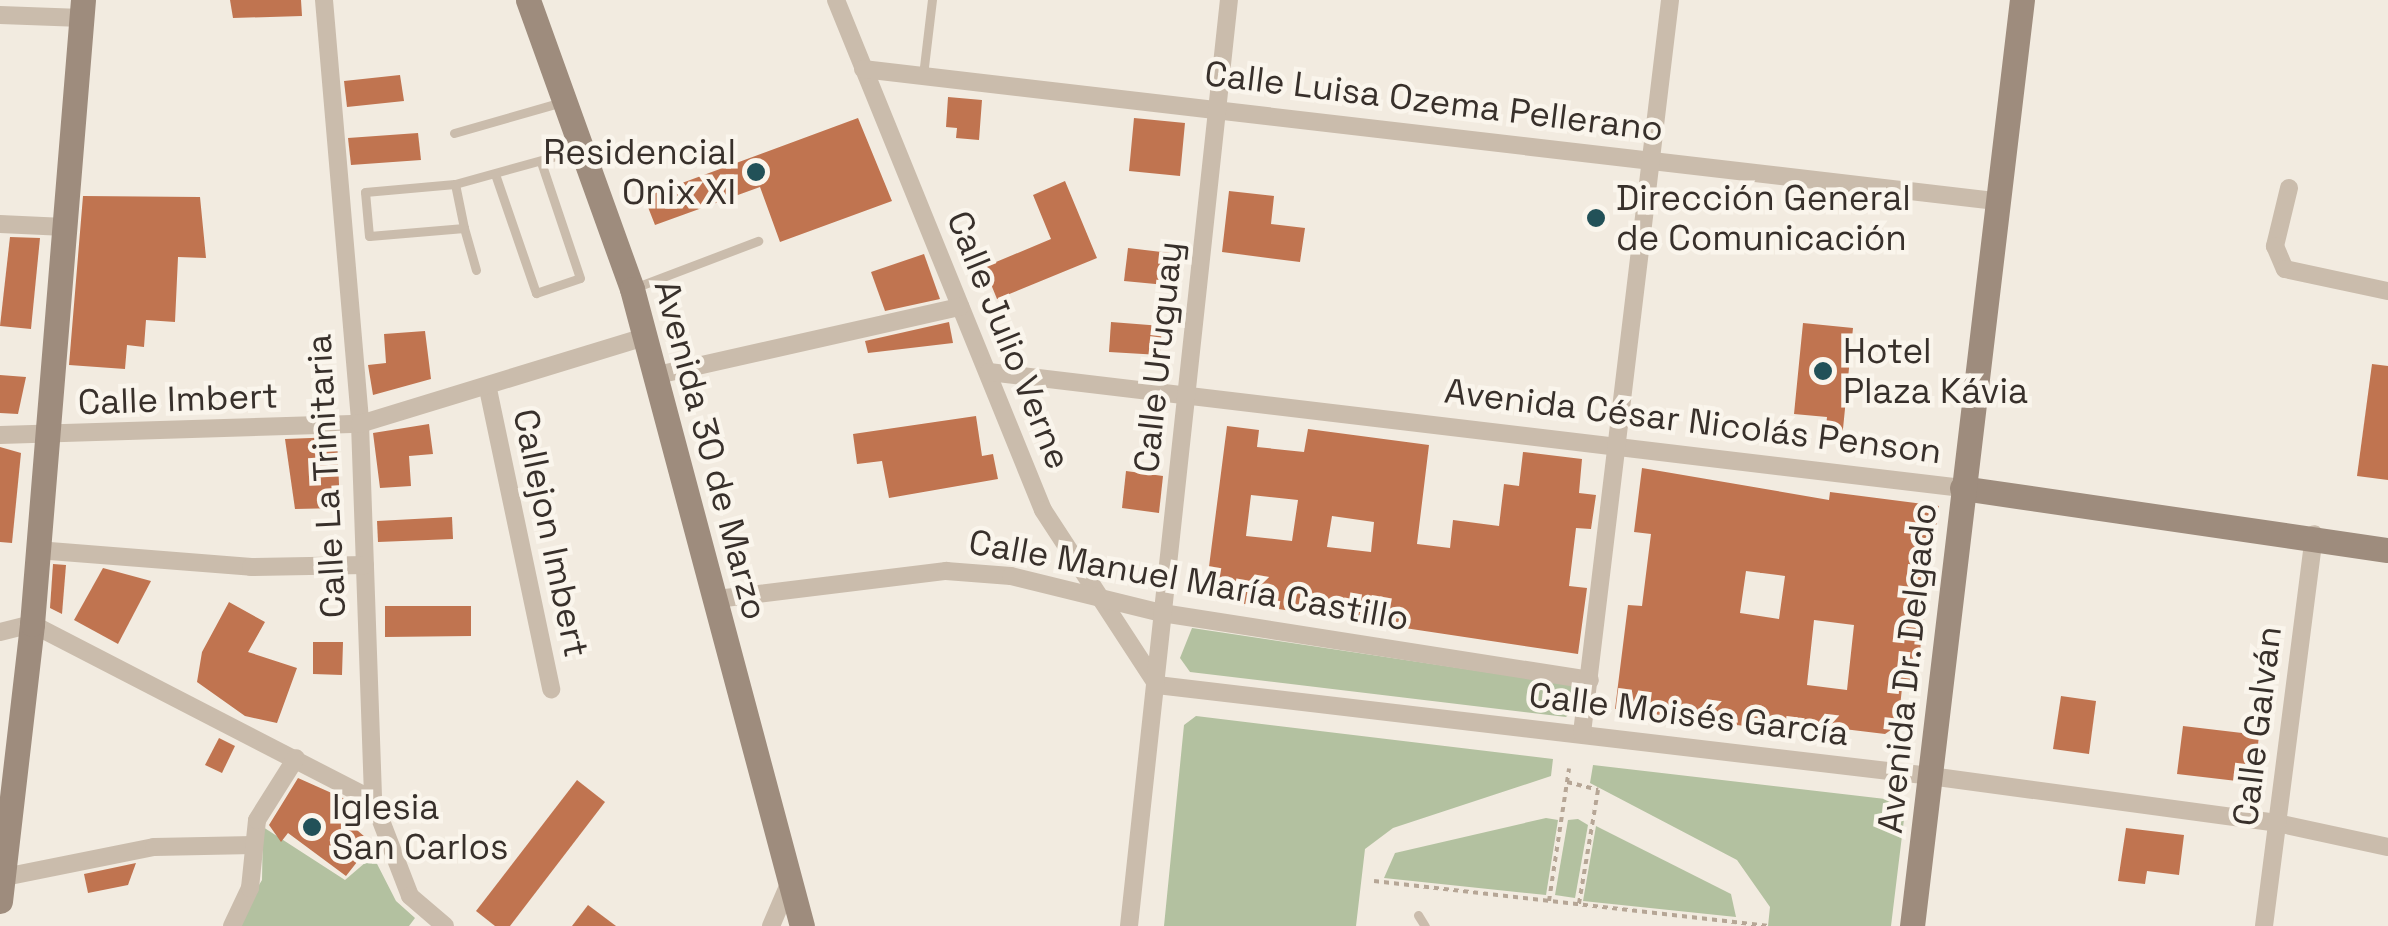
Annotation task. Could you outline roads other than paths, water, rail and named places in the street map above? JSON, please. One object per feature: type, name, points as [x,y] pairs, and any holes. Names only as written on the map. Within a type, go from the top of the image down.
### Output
[{"type":"main road","name":"Avenida 30 de Marzo","points":[[528,0],[586,148],[632,289],[802,926]]},
{"type":"main road","name":"Avenida Dr. Delgado","points":[[1912,926],[2022,0]]},
{"type":"main road","points":[[1,885],[32,624],[82,9]]},
{"type":"main road","name":"Avenida César Nicolás Penson","points":[[1962,488],[2314,534],[2388,550]]},
{"type":"street","name":"Calle La Trinitaria","points":[[324,0],[360,424],[373,800],[410,896],[434,923]]},
{"type":"street","name":"Calle Julio Verne","points":[[836,0],[1043,510],[1098,600],[1158,685]]},
{"type":"street","name":"Calle Uruguay","points":[[1129,926],[1229,0]]},
{"type":"street","points":[[1582,732],[1670,0]]},
{"type":"street","points":[[0,15],[82,9]]},
{"type":"street","name":"Calle Luisa Ozema Pellerano","points":[[863,69],[1216,106],[1996,201]]},
{"type":"street","points":[[2288,188],[2276,246],[2285,269],[2388,291]]},
{"type":"street","points":[[0,224],[65,227]]},
{"type":"street","points":[[653,376],[960,307]]},
{"type":"street","name":"Calle Imbert","points":[[0,435],[46,437],[360,424],[488,389],[645,337]]},
{"type":"street","name":"Avenida César Nicolás Penson","points":[[989,372],[1188,392],[1617,449],[1962,488]]},
{"type":"street","name":"Callejon Imbert","points":[[488,389],[551,690]]},
{"type":"street","name":"Calle Galván","points":[[2264,926],[2314,534]]},
{"type":"street","points":[[38,550],[251,568],[365,565]]},
{"type":"street","name":"Calle Manuel María Castillo","points":[[717,599],[946,571],[1011,576],[1098,600],[1162,612],[1590,680]]},
{"type":"street","points":[[0,632],[32,624],[373,800]]},
{"type":"street","name":"Calle Moisés García","points":[[1158,685],[1930,776],[2277,823],[2388,847]]},
{"type":"street","points":[[232,926],[250,888],[257,820],[296,758]]},
{"type":"street","points":[[1,885],[154,847],[254,845]]},
{"type":"street","points":[[771,926],[789,884]]},
{"type":"lane","points":[[923,75],[932,0]]},
{"type":"lane","points":[[454,132],[567,100]]},
{"type":"lane","points":[[464,228],[369,236],[365,192],[455,184],[586,148]]},
{"type":"lane","points":[[495,174],[536,293],[580,278],[541,162]]},
{"type":"lane","points":[[455,184],[476,270]]},
{"type":"lane","points":[[632,289],[758,242]]},
{"type":"lane","points":[[1418,915],[1425,926]]},
{"type":"place","name":"Residencial Onix XI","points":[[756,172]]},
{"type":"place","name":"Dirección General de Comunicación","points":[[1596,218]]},
{"type":"place","name":"Hotel Plaza Kávia","points":[[1823,371]]},
{"type":"place","name":"Iglesia San Carlos","points":[[312,827]]}]
